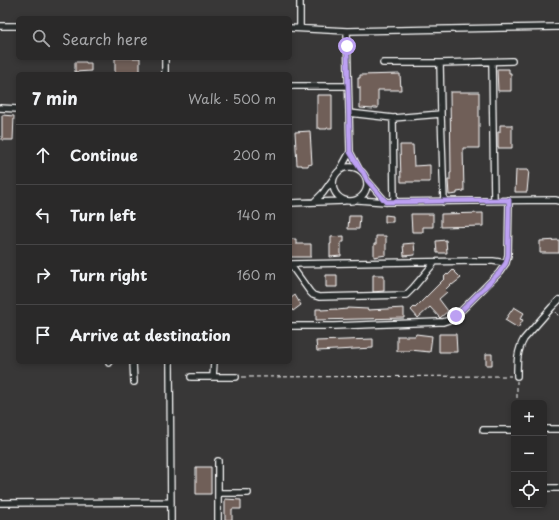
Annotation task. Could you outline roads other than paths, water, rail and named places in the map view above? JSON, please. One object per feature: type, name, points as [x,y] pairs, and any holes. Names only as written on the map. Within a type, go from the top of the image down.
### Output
[{"type":"street","points":[[300,0],[300,28]]},
{"type":"street","points":[[0,26],[16,26]]},
{"type":"street","points":[[292,28],[347,31],[559,27]]},
{"type":"street","points":[[347,31],[350,152],[366,176],[368,184],[366,192],[358,200]]},
{"type":"street","points":[[165,60],[165,72]]},
{"type":"street","points":[[383,63],[512,61]]},
{"type":"street","points":[[492,62],[494,200]]},
{"type":"street","points":[[440,63],[444,202]]},
{"type":"street","points":[[292,86],[348,86]]},
{"type":"street","points":[[0,108],[16,109]]},
{"type":"street","points":[[349,112],[393,118],[441,114]]},
{"type":"street","points":[[393,118],[394,202]]},
{"type":"street","points":[[314,202],[323,193],[340,170],[350,152]]},
{"type":"street","points":[[340,170],[350,167],[360,169]]},
{"type":"street","points":[[334,178],[334,191],[344,201]]},
{"type":"street","points":[[367,180],[386,202]]},
{"type":"street","points":[[292,203],[349,202],[358,200],[386,202],[494,200],[559,201]]},
{"type":"street","points":[[292,326],[439,322],[452,319],[499,273],[506,263],[508,255],[509,200]]},
{"type":"street","points":[[292,264],[493,261],[506,263]]},
{"type":"street","points":[[292,267],[307,289],[316,297],[406,295],[435,262]]},
{"type":"street","points":[[517,376],[517,354],[521,344],[559,300]]},
{"type":"street","points":[[133,364],[134,382]]},
{"type":"street","points":[[170,364],[171,520]]},
{"type":"street","points":[[213,377],[214,364]]},
{"type":"street","points":[[190,377],[236,377]]},
{"type":"street","points":[[547,429],[559,429]]},
{"type":"street","points":[[484,430],[511,430]]},
{"type":"street","points":[[218,461],[218,520]]},
{"type":"street","points":[[547,488],[559,488]]},
{"type":"street","points":[[218,493],[248,493]]},
{"type":"street","points":[[0,503],[171,502]]}]
